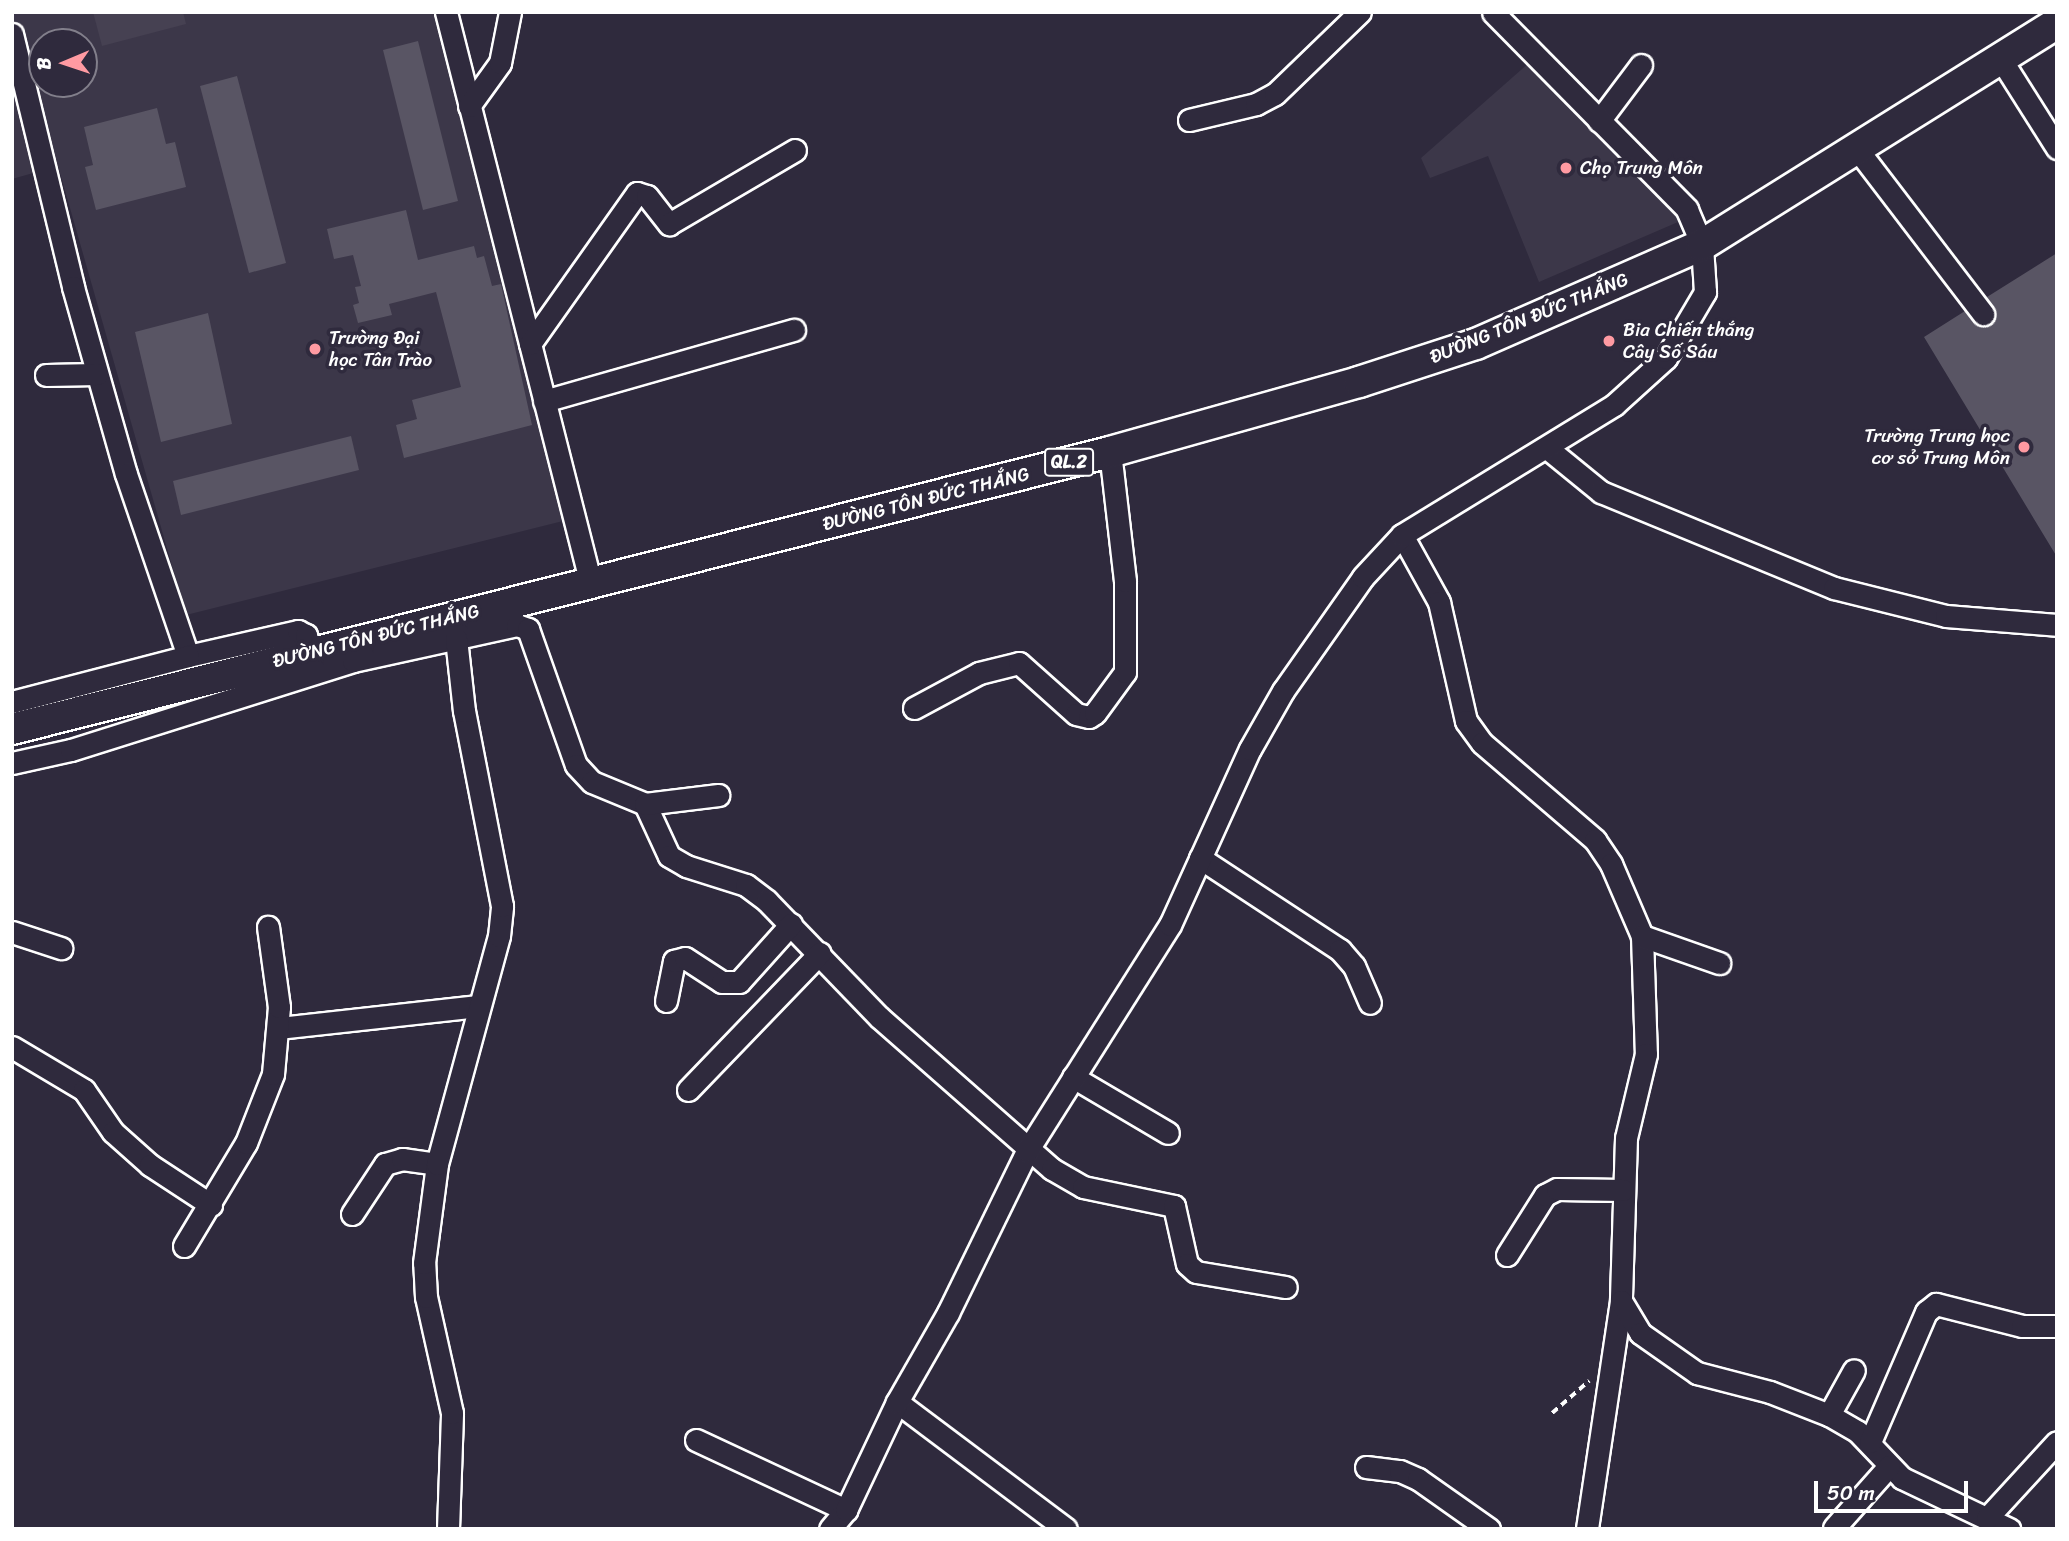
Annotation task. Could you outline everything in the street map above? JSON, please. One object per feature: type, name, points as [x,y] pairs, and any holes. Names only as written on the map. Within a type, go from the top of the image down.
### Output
[{"type":"highway","name":"ĐƯỜNG TÔN ĐỨC THẮNG","points":[[15,749],[591,584],[1110,452],[1359,382],[1476,344],[1702,245],[2002,61],[2057,23]]},
{"type":"street","points":[[446,12],[591,584]]},
{"type":"street","points":[[469,106],[500,63],[510,12]]},
{"type":"street","points":[[1189,120],[1256,104],[1275,94],[1360,12]]},
{"type":"street","points":[[830,1529],[846,1510],[897,1402],[948,1313],[1027,1151],[1170,925],[1200,858],[1283,691],[1363,577],[1402,535],[1547,449],[1614,405],[1666,358],[1705,292],[1702,245],[1687,209],[1493,12]]},
{"type":"street","points":[[12,34],[97,374],[126,474],[188,656]]},
{"type":"street","points":[[2002,61],[2057,148]]},
{"type":"street","points":[[1599,121],[1640,65]]},
{"type":"street","points":[[1857,149],[1983,314]]},
{"type":"street","points":[[530,344],[637,193],[647,196],[669,224],[795,150]]},
{"type":"street","points":[[544,401],[794,330]]},
{"type":"street","points":[[46,375],[97,374]]},
{"type":"street","points":[[1547,449],[1601,492],[1834,588],[1946,616],[2057,625]]},
{"type":"street","points":[[914,708],[979,673],[1019,663],[1076,714],[1088,717],[1095,713],[1125,672],[1125,581],[1110,452]]},
{"type":"street","points":[[1402,535],[1439,602],[1466,721],[1482,743],[1595,840],[1611,864],[1642,936],[1647,1033],[1626,1138],[1621,1301],[1587,1529]]},
{"type":"street","points":[[12,702],[188,656],[298,631],[306,635],[312,662],[517,625],[528,629],[576,765],[592,782],[645,804],[718,795]]},
{"type":"street","points":[[450,1528],[452,1413],[428,1309],[425,1275],[437,1164],[477,1006],[499,936],[502,906],[464,711],[456,638]]},
{"type":"street","points":[[645,804],[669,856],[685,866],[746,885],[820,953],[879,1017],[1027,1151],[1083,1187],[1174,1206],[1187,1264],[1196,1272],[1286,1287]]},
{"type":"street","points":[[1200,858],[1340,950],[1354,965],[1370,1003]]},
{"type":"street","points":[[666,1001],[674,961],[685,958],[722,982],[738,982],[790,924]]},
{"type":"street","points":[[184,1246],[211,1205],[267,1099],[279,1028],[268,927]]},
{"type":"street","points":[[12,932],[61,947]]},
{"type":"street","points":[[1642,936],[1719,963]]},
{"type":"street","points":[[688,1090],[820,953]]},
{"type":"street","points":[[279,1028],[477,1006]]},
{"type":"street","points":[[12,1047],[84,1090],[113,1132],[150,1165],[211,1205]]},
{"type":"street","points":[[1073,1077],[1168,1133]]},
{"type":"street","points":[[352,1214],[385,1164],[402,1159],[437,1164]]},
{"type":"street","points":[[1507,1255],[1545,1195],[1557,1189],[1623,1190]]},
{"type":"street","points":[[1621,1301],[1640,1333],[1697,1373],[1770,1392],[1829,1415],[1870,1442],[1889,1466],[1931,1495],[2009,1529]]},
{"type":"street","points":[[1870,1442],[1926,1312],[1936,1304],[2022,1326],[2057,1326]]},
{"type":"street","points":[[1829,1415],[1854,1370]]},
{"type":"street","points":[[897,1402],[1066,1529]]},
{"type":"street","points":[[696,1440],[846,1510]]},
{"type":"street","points":[[1987,1518],[2057,1442]]},
{"type":"street","points":[[1834,1528],[1889,1466]]},
{"type":"street","points":[[1366,1467],[1400,1471],[1418,1479],[1489,1529]]},
{"type":"path","points":[[1552,1413],[1612,1362]]},
{"type":"shaded area","name":"Trường Đại học Tân Trào","points":[[12,12],[437,12],[563,521],[186,615],[58,166],[12,179]]},
{"type":"shaded area","points":[[93,12],[183,12],[186,24],[102,46]]},
{"type":"shaded area","name":"Chọ Trung Môn","points":[[1531,61],[1685,219],[1539,282],[1488,156],[1430,178],[1421,158]]},
{"type":"building","points":[[418,41],[458,201],[423,210],[383,50]]},
{"type":"building","points":[[237,76],[286,263],[249,273],[200,86]]},
{"type":"building","points":[[157,108],[166,144],[175,142],[186,187],[96,210],[85,167],[93,165],[84,127]]},
{"type":"building","points":[[406,210],[418,260],[474,246],[477,258],[484,256],[492,286],[501,284],[532,425],[404,458],[396,425],[417,419],[412,400],[461,387],[436,292],[389,304],[392,315],[358,323],[353,305],[359,303],[355,287],[361,286],[353,255],[334,259],[327,229]]},
{"type":"building","name":"Trường Trung học cơ sở Trung Môn","points":[[2057,253],[2057,557],[1924,337],[1965,311],[1977,326],[1990,325],[1996,313],[1987,297]]},
{"type":"building","points":[[208,313],[232,424],[161,442],[135,332]]},
{"type":"building","points":[[351,436],[359,470],[181,515],[173,481]]},
{"type":"place","name":"Chọ Trung Môn","points":[[1566,168]]},
{"type":"place","name":"Bia Chiến thắng Cây Số Sáu","points":[[1609,341]]},
{"type":"place","name":"Trường Đại học Tân Trào","points":[[315,349]]},
{"type":"place","name":"Trường Trung học cơ sở Trung Môn","points":[[2024,447]]}]
